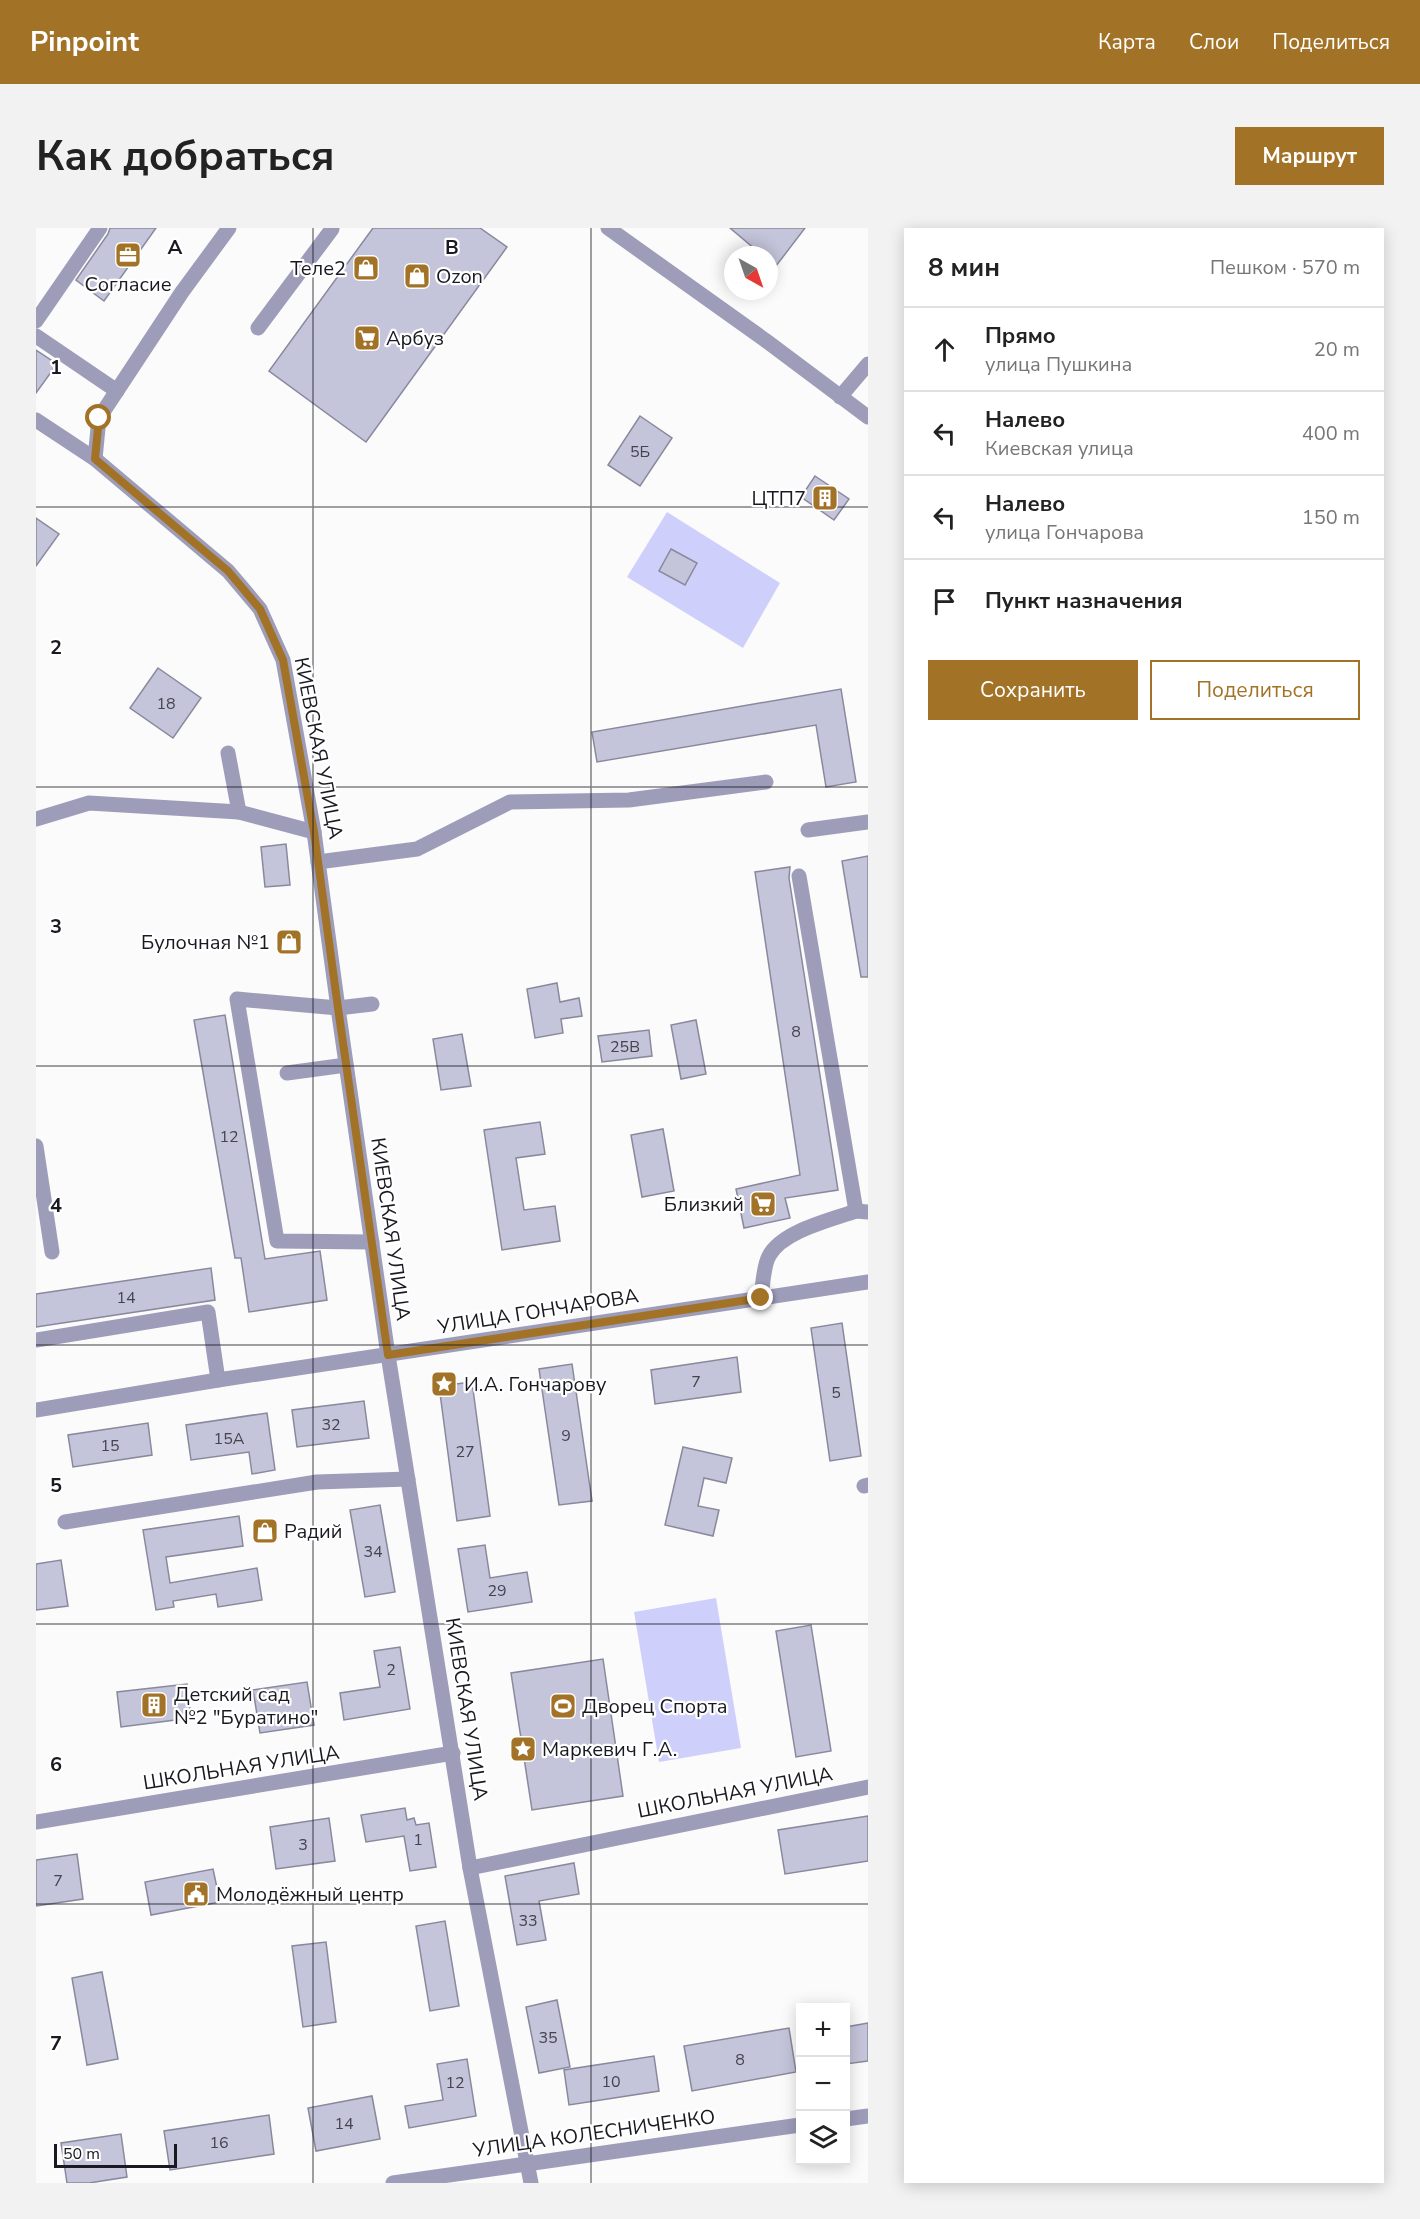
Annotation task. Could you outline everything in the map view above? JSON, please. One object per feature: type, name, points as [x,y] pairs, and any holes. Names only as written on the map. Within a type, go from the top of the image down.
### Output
[{"type":"street","points":[[36,321],[100,228]]},
{"type":"street","points":[[95,459],[99,418],[182,292],[229,228]]},
{"type":"street","points":[[258,328],[332,228]]},
{"type":"street","points":[[608,228],[868,417]]},
{"type":"street","points":[[36,336],[117,391]]},
{"type":"street","points":[[840,397],[868,364]]},
{"type":"street","name":"КИЕВСКАЯ УЛИЦА","points":[[36,420],[95,459],[228,571],[260,609],[283,660],[314,832],[388,1355],[470,1868],[531,2183]]},
{"type":"street","points":[[228,753],[239,812]]},
{"type":"street","points":[[318,862],[417,849],[510,802],[629,800],[766,782]]},
{"type":"street","points":[[36,819],[89,803],[239,812],[314,832]]},
{"type":"street","points":[[808,830],[868,822]]},
{"type":"street","points":[[761,1298],[768,1258],[776,1245],[786,1237],[862,1211],[800,876]]},
{"type":"street","points":[[372,1004],[338,1008],[237,999],[277,1241],[372,1242]]},
{"type":"street","points":[[287,1073],[346,1065]]},
{"type":"street","points":[[36,1146],[52,1252]]},
{"type":"street","name":"УЛИЦА ГОНЧАРОВА","points":[[36,1410],[218,1380],[868,1282]]},
{"type":"street","points":[[36,1340],[208,1312],[218,1380]]},
{"type":"street","points":[[65,1522],[317,1482],[408,1479]]},
{"type":"street","name":"ШКОЛЬНАЯ УЛИЦА","points":[[36,1822],[453,1753]]},
{"type":"street","name":"ШКОЛЬНАЯ УЛИЦА","points":[[470,1868],[868,1787]]},
{"type":"street","points":[[850,2118],[868,2116]]},
{"type":"street","name":"УЛИЦА КОЛЕСНИЧЕНКО","points":[[393,2183],[796,2126]]},
{"type":"shaded area","points":[[667,512],[780,583],[743,648],[627,577]]},
{"type":"shaded area","points":[[716,1598],[741,1748],[659,1762],[634,1612]]},
{"type":"building","points":[[110,228],[156,228],[104,301],[76,280]]},
{"type":"building","name":"Арбуз","points":[[373,228],[480,228],[507,247],[366,442],[269,371]]},
{"type":"building","points":[[730,228],[805,228],[778,263],[778,246],[751,246]]},
{"type":"building","points":[[36,350],[57,364],[36,393]]},
{"type":"building","points":[[640,416],[672,438],[640,486],[608,465]]},
{"type":"building","name":"ЦТП7","points":[[815,476],[849,499],[834,520],[801,497]]},
{"type":"building","points":[[36,518],[59,534],[36,566]]},
{"type":"building","points":[[671,549],[697,563],[685,585],[659,571]]},
{"type":"building","points":[[158,668],[201,698],[173,738],[130,708]]},
{"type":"building","points":[[841,689],[856,782],[826,787],[816,725],[597,762],[592,732]]},
{"type":"building","points":[[286,844],[290,885],[265,887],[261,847]]},
{"type":"building","points":[[868,856],[868,977],[861,977],[842,861]]},
{"type":"building","points":[[790,867],[789,878],[838,1190],[785,1198],[790,1218],[744,1228],[736,1189],[800,1175],[755,872]]},
{"type":"building","points":[[557,983],[560,1002],[579,998],[582,1016],[561,1019],[563,1033],[535,1038],[527,989]]},
{"type":"building","points":[[225,1015],[265,1259],[320,1251],[327,1300],[249,1312],[241,1258],[235,1258],[194,1020]]},
{"type":"building","points":[[696,1020],[706,1074],[681,1079],[671,1025]]},
{"type":"building","points":[[649,1030],[652,1056],[602,1062],[598,1036]]},
{"type":"building","points":[[462,1034],[471,1086],[441,1090],[433,1039]]},
{"type":"building","points":[[540,1122],[545,1154],[516,1158],[524,1210],[555,1206],[560,1241],[502,1250],[484,1130]]},
{"type":"building","points":[[663,1129],[674,1191],[642,1197],[631,1135]]},
{"type":"building","points":[[211,1268],[215,1300],[36,1327],[36,1294]]},
{"type":"building","points":[[842,1323],[861,1456],[830,1461],[811,1328]]},
{"type":"building","points":[[737,1357],[741,1392],[655,1404],[651,1370]]},
{"type":"building","points":[[572,1364],[592,1501],[559,1505],[539,1369]]},
{"type":"building","points":[[472,1382],[490,1516],[457,1521],[439,1386]]},
{"type":"building","points":[[364,1401],[369,1438],[297,1447],[292,1410]]},
{"type":"building","points":[[267,1413],[275,1470],[252,1474],[249,1452],[191,1460],[186,1425]]},
{"type":"building","points":[[148,1423],[152,1455],[73,1467],[68,1435]]},
{"type":"building","points":[[683,1447],[732,1458],[726,1483],[704,1478],[698,1506],[719,1510],[713,1536],[665,1525]]},
{"type":"building","points":[[380,1505],[395,1592],[365,1597],[350,1510]]},
{"type":"building","points":[[239,1516],[243,1546],[166,1557],[170,1583],[257,1568],[262,1600],[218,1607],[216,1594],[173,1601],[174,1607],[156,1610],[143,1530]]},
{"type":"building","points":[[485,1545],[490,1578],[527,1572],[532,1602],[468,1612],[458,1549]]},
{"type":"building","points":[[61,1560],[68,1606],[36,1610],[36,1564]]},
{"type":"building","points":[[811,1625],[831,1751],[796,1757],[776,1631]]},
{"type":"building","points":[[400,1647],[410,1709],[344,1720],[340,1693],[380,1687],[374,1651]]},
{"type":"building","name":"Дворец Спорта","points":[[603,1659],[623,1796],[532,1810],[511,1673]]},
{"type":"building","points":[[307,1682],[314,1725],[260,1733],[253,1690]]},
{"type":"building","name":"Детский сад №2 \"Буратино\"","points":[[187,1684],[191,1718],[121,1727],[117,1692]]},
{"type":"building","points":[[405,1808],[407,1820],[414,1818],[416,1825],[429,1823],[436,1867],[410,1871],[404,1836],[366,1842],[361,1815]]},
{"type":"building","points":[[868,1816],[868,1861],[785,1874],[778,1830]]},
{"type":"building","points":[[329,1818],[335,1861],[276,1869],[270,1827]]},
{"type":"building","points":[[77,1854],[83,1899],[36,1906],[36,1860]]},
{"type":"building","points":[[574,1863],[579,1894],[539,1901],[546,1940],[517,1945],[505,1876]]},
{"type":"building","points":[[213,1869],[220,1902],[151,1915],[145,1882]]},
{"type":"building","points":[[445,1921],[459,2006],[430,2011],[416,1926]]},
{"type":"building","points":[[326,1942],[336,2022],[303,2027],[292,1946]]},
{"type":"building","points":[[102,1972],[118,2059],[87,2065],[72,1978]]},
{"type":"building","points":[[557,2000],[570,2067],[539,2073],[526,2007]]},
{"type":"building","points":[[868,2023],[868,2061],[850,2063],[850,2026]]},
{"type":"building","points":[[789,2028],[796,2072],[692,2091],[684,2046]]},
{"type":"building","points":[[654,2056],[659,2091],[569,2105],[564,2070]]},
{"type":"building","points":[[467,2059],[476,2116],[409,2128],[405,2106],[443,2100],[437,2064]]},
{"type":"building","points":[[372,2096],[380,2139],[316,2151],[308,2108]]},
{"type":"building","points":[[269,2115],[274,2154],[170,2170],[164,2131]]},
{"type":"building","points":[[121,2134],[127,2177],[89,2183],[67,2183],[61,2143]]},
{"type":"place","name":"Согласие","points":[[128,255]]},
{"type":"place","name":"Теле2","points":[[366,268]]},
{"type":"place","name":"Ozon","points":[[417,276]]},
{"type":"place","name":"Арбуз","points":[[367,338]]},
{"type":"place","name":"ЦТП7","points":[[825,498]]},
{"type":"place","name":"Булочная №1","points":[[289,942]]},
{"type":"place","name":"Близкий","points":[[763,1204]]},
{"type":"place","name":"И.А. Гончарову","points":[[444,1384]]},
{"type":"place","name":"Радий","points":[[265,1531]]},
{"type":"place","name":"Детский сад №2 \"Буратино\"","points":[[154,1705]]},
{"type":"place","name":"Дворец Спорта","points":[[563,1706]]},
{"type":"place","name":"Маркевич Г.А.","points":[[523,1749]]},
{"type":"place","name":"Молодёжный центр","points":[[196,1894]]},
{"type":"route","points":[[99,418],[95,459],[228,571],[260,609],[283,660],[314,832],[388,1355],[761,1298]]}]
